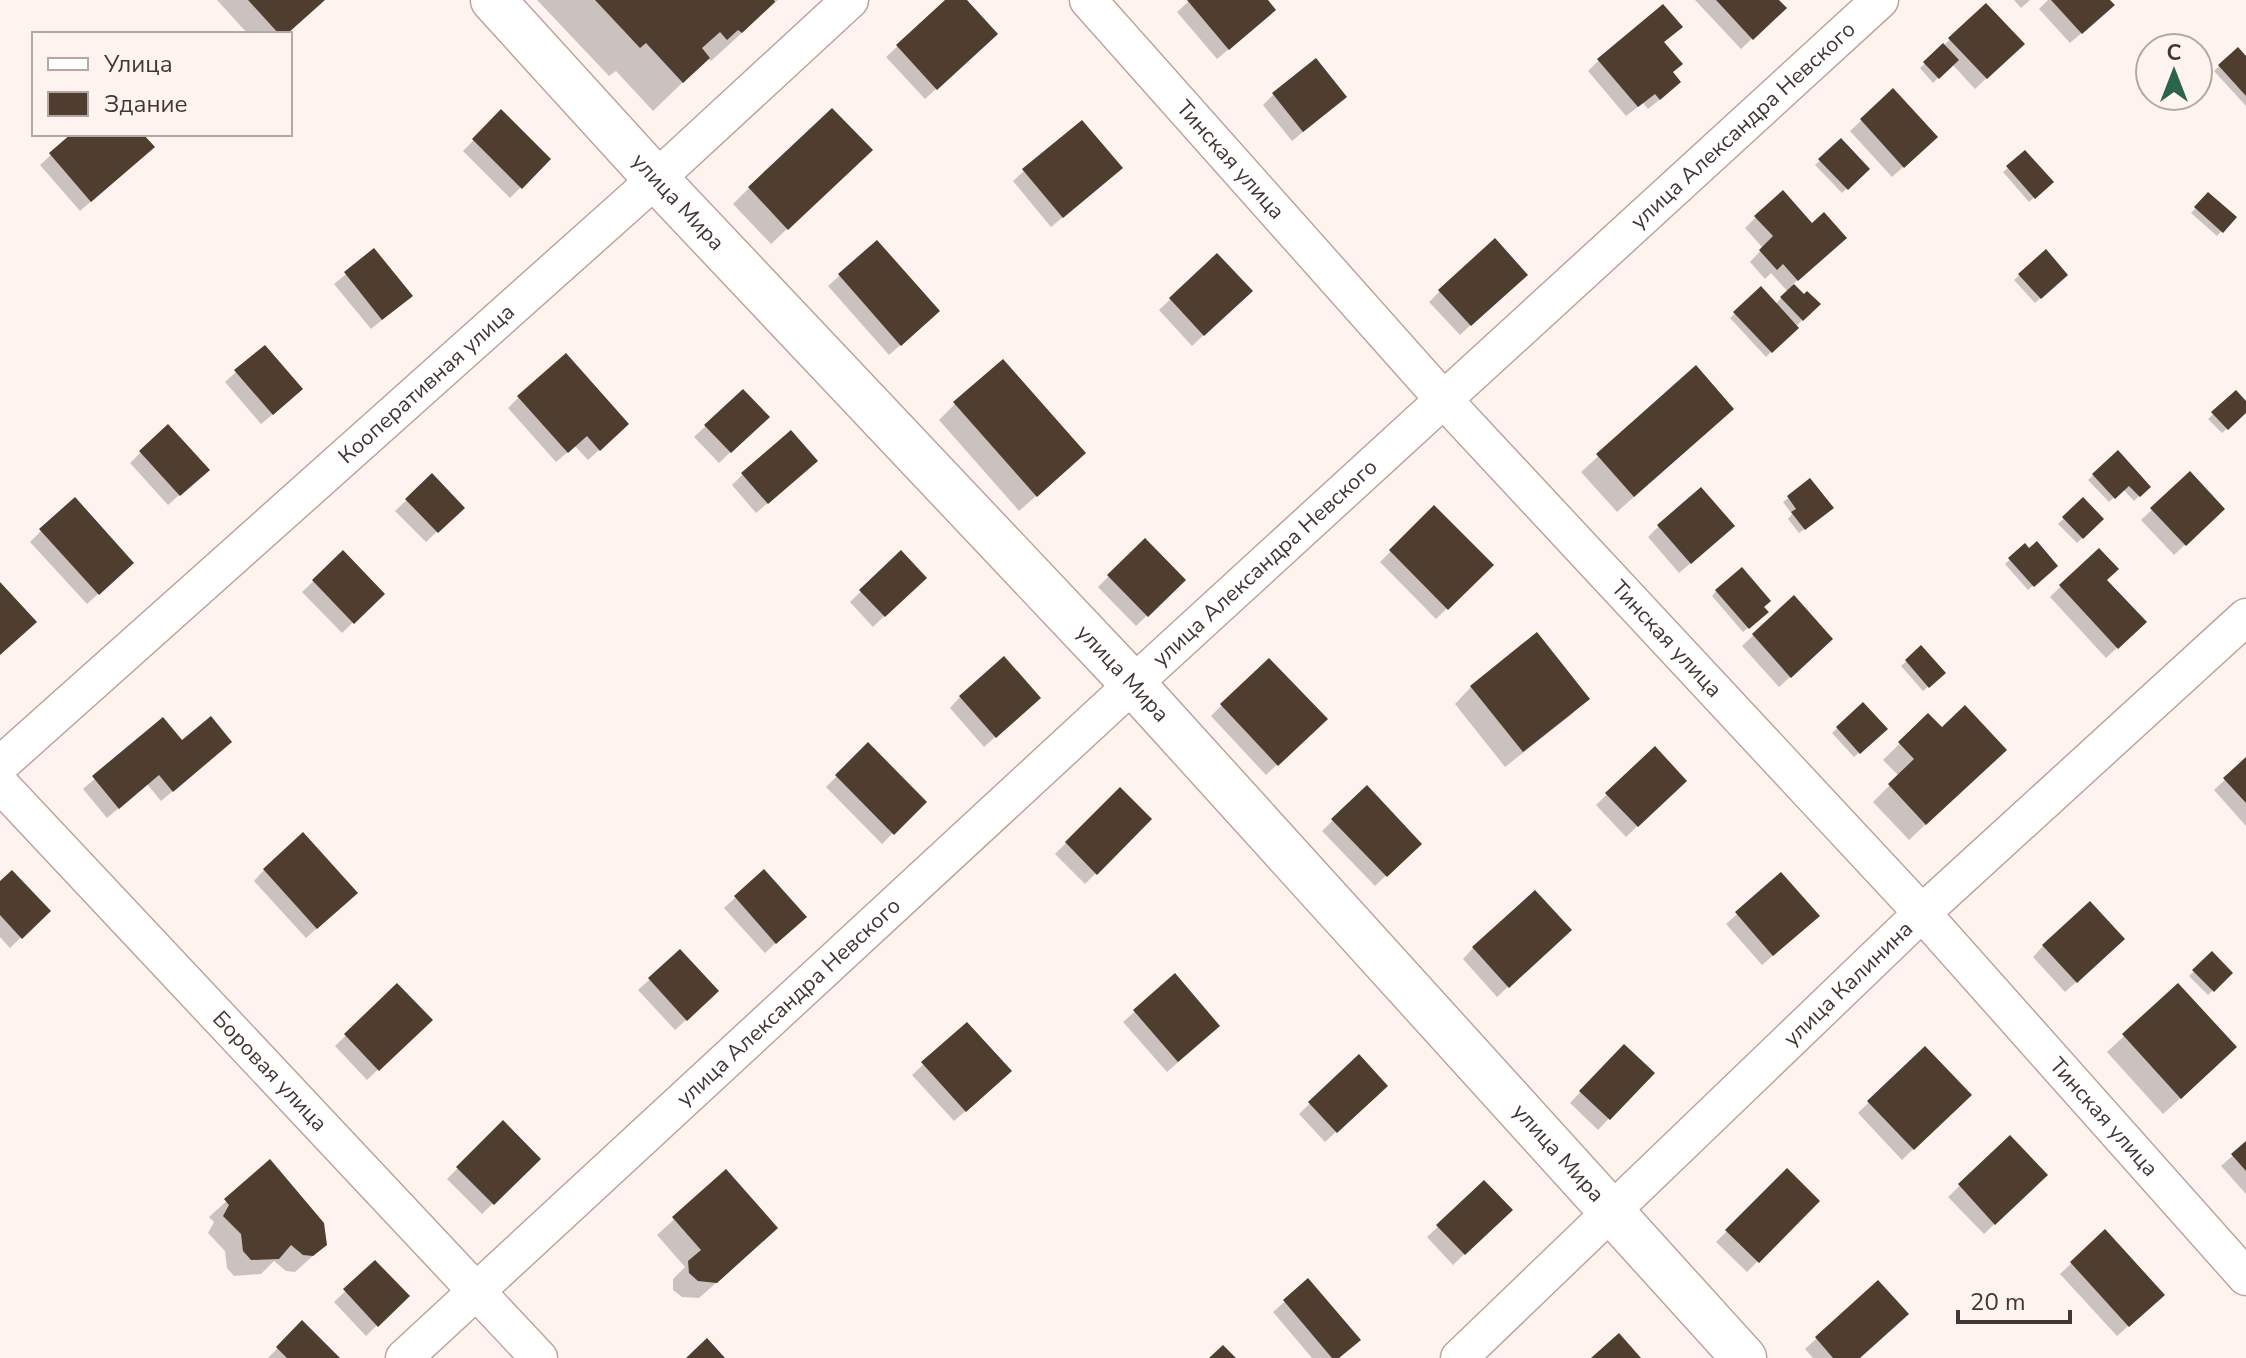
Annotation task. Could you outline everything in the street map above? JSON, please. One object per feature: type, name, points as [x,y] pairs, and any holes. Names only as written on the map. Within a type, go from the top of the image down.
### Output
[{"type":"main road","name":"улица Мира","points":[[493,0],[656,179],[1133,684],[1744,1358]]},
{"type":"street","name":"Кооперативная улица","points":[[0,765],[656,179],[850,0]]},
{"type":"street","name":"Тинская улица","points":[[1088,0],[1443,399],[1922,913],[2246,1277]]},
{"type":"street","name":"улица Александра Невского","points":[[404,1358],[1133,684],[1880,0]]},
{"type":"street","name":"улица Калинина","points":[[1459,1358],[1922,913],[2246,617]]},
{"type":"street","name":"Боровая улица","points":[[0,784],[539,1358]]},
{"type":"building","points":[[248,0],[325,0],[289,32],[277,32]]},
{"type":"building","points":[[595,0],[775,2],[742,33],[738,30],[727,40],[720,32],[702,48],[710,58],[683,83],[646,43],[640,48]]},
{"type":"building","points":[[945,0],[967,0],[998,34],[937,90],[896,45]]},
{"type":"building","points":[[1187,0],[1268,0],[1276,10],[1229,50]]},
{"type":"building","points":[[1716,0],[1779,0],[1787,8],[1753,40]]},
{"type":"building","points":[[2051,0],[2110,0],[2115,5],[2082,34]]},
{"type":"building","points":[[1986,3],[2025,44],[1987,79],[1948,38]]},
{"type":"building","points":[[1663,4],[1683,27],[1664,42],[1683,64],[1673,72],[1681,82],[1660,100],[1655,94],[1638,107],[1597,59]]},
{"type":"building","points":[[1943,43],[1959,60],[1939,79],[1923,62]]},
{"type":"building","points":[[2238,47],[2246,56],[2246,96],[2218,65]]},
{"type":"building","points":[[1316,58],[1347,97],[1303,132],[1272,93]]},
{"type":"building","points":[[1893,88],[1938,137],[1904,168],[1860,119]]},
{"type":"building","points":[[832,108],[873,150],[788,230],[748,187]]},
{"type":"building","points":[[501,109],[551,159],[522,189],[472,139]]},
{"type":"building","points":[[1082,120],[1123,168],[1063,218],[1022,169]]},
{"type":"building","points":[[69,136],[145,136],[155,147],[91,202],[49,153]]},
{"type":"building","points":[[1841,138],[1870,169],[1848,190],[1818,159]]},
{"type":"building","points":[[2025,150],[2054,182],[2035,199],[2006,166]]},
{"type":"building","points":[[1783,190],[1812,223],[1824,212],[1847,238],[1798,281],[1783,264],[1777,270],[1759,250],[1773,236],[1754,216]]},
{"type":"building","points":[[2208,192],[2237,217],[2223,233],[2194,207]]},
{"type":"building","points":[[1495,238],[1528,275],[1471,326],[1438,290]]},
{"type":"building","points":[[877,240],[940,311],[901,346],[838,274]]},
{"type":"building","points":[[374,248],[413,296],[382,320],[344,272]]},
{"type":"building","points":[[2046,249],[2068,275],[2041,299],[2018,274]]},
{"type":"building","points":[[1217,253],[1253,291],[1204,336],[1169,298]]},
{"type":"building","points":[[1794,284],[1821,304],[1803,321],[1780,297]]},
{"type":"building","points":[[1761,286],[1799,328],[1772,353],[1733,312]]},
{"type":"building","points":[[265,345],[303,389],[273,415],[234,370]]},
{"type":"building","points":[[566,353],[629,424],[600,451],[587,436],[568,453],[517,396]]},
{"type":"building","points":[[1003,359],[1086,453],[1037,497],[953,402]]},
{"type":"building","points":[[1696,365],[1734,409],[1634,497],[1596,454]]},
{"type":"building","points":[[743,389],[770,417],[731,453],[704,425]]},
{"type":"building","points":[[2236,390],[2246,401],[2246,413],[2228,430],[2211,412]]},
{"type":"building","points":[[168,424],[210,470],[180,496],[139,451]]},
{"type":"building","points":[[791,430],[818,461],[768,504],[741,473]]},
{"type":"building","points":[[2118,450],[2151,487],[2140,497],[2129,486],[2115,499],[2092,474]]},
{"type":"building","points":[[2190,471],[2225,509],[2186,546],[2150,508]]},
{"type":"building","points":[[432,473],[465,508],[438,533],[405,499]]},
{"type":"building","points":[[1810,478],[1834,508],[1805,530],[1791,512],[1796,509],[1787,496]]},
{"type":"building","points":[[1701,487],[1735,526],[1691,564],[1657,525]]},
{"type":"building","points":[[75,497],[134,563],[99,595],[39,529]]},
{"type":"building","points":[[2083,497],[2104,519],[2083,539],[2062,517]]},
{"type":"building","points":[[1434,505],[1494,565],[1448,610],[1389,550]]},
{"type":"building","points":[[1145,538],[1186,580],[1148,617],[1107,575]]},
{"type":"building","points":[[2037,541],[2058,566],[2034,587],[2008,558],[2025,543],[2029,548]]},
{"type":"building","points":[[2099,548],[2119,569],[2107,580],[2147,622],[2118,649],[2059,585]]},
{"type":"building","points":[[343,550],[385,594],[354,624],[312,580]]},
{"type":"building","points":[[901,550],[927,578],[885,617],[859,590]]},
{"type":"building","points":[[1742,567],[1771,601],[1764,607],[1769,612],[1749,629],[1715,590]]},
{"type":"building","points":[[0,582],[37,622],[0,655]]},
{"type":"building","points":[[1794,595],[1833,639],[1791,678],[1752,634]]},
{"type":"building","points":[[1537,632],[1590,699],[1523,752],[1470,686]]},
{"type":"building","points":[[1921,645],[1946,673],[1929,688],[1905,660]]},
{"type":"building","points":[[1004,656],[1041,698],[996,738],[959,696]]},
{"type":"building","points":[[1269,658],[1328,719],[1278,766],[1220,704]]},
{"type":"building","points":[[1863,702],[1888,729],[1860,754],[1836,727]]},
{"type":"building","points":[[1965,705],[2007,750],[1926,825],[1888,784],[1914,759],[1898,742],[1928,713],[1942,727]]},
{"type":"building","points":[[211,716],[232,742],[173,792],[159,775],[119,809],[92,776],[163,717],[182,740]]},
{"type":"building","points":[[868,742],[927,802],[894,835],[835,775]]},
{"type":"building","points":[[1655,746],[1687,781],[1638,827],[1605,793]]},
{"type":"building","points":[[2246,757],[2246,803],[2223,778]]},
{"type":"building","points":[[1367,785],[1422,844],[1387,877],[1331,819]]},
{"type":"building","points":[[1120,787],[1152,819],[1097,875],[1065,842]]},
{"type":"building","points":[[303,832],[358,893],[317,929],[263,869]]},
{"type":"building","points":[[764,869],[807,917],[776,944],[734,896]]},
{"type":"building","points":[[12,870],[51,911],[22,939],[0,915],[0,881]]},
{"type":"building","points":[[1781,872],[1820,916],[1773,956],[1735,912]]},
{"type":"building","points":[[1535,890],[1572,930],[1509,988],[1472,947]]},
{"type":"building","points":[[2090,901],[2125,939],[2077,983],[2042,945]]},
{"type":"building","points":[[680,949],[719,991],[687,1021],[648,978]]},
{"type":"building","points":[[2212,951],[2233,973],[2214,992],[2192,970]]},
{"type":"building","points":[[1175,973],[1220,1026],[1178,1062],[1133,1010]]},
{"type":"building","points":[[397,983],[433,1020],[379,1071],[344,1034]]},
{"type":"building","points":[[2178,983],[2237,1047],[2181,1099],[2122,1034]]},
{"type":"building","points":[[967,1022],[1012,1071],[966,1112],[921,1062]]},
{"type":"building","points":[[1624,1044],[1655,1073],[1610,1120],[1579,1091]]},
{"type":"building","points":[[1925,1046],[1972,1095],[1914,1150],[1867,1101]]},
{"type":"building","points":[[1359,1054],[1388,1086],[1337,1133],[1308,1102]]},
{"type":"building","points":[[503,1120],[541,1159],[494,1205],[456,1167]]},
{"type":"building","points":[[2010,1135],[2048,1175],[1995,1225],[1958,1184]]},
{"type":"building","points":[[2246,1141],[2246,1171],[2231,1154]]},
{"type":"building","points":[[270,1159],[324,1223],[327,1245],[313,1256],[303,1255],[291,1245],[279,1259],[251,1260],[243,1251],[241,1234],[223,1216],[229,1205],[224,1199]]},
{"type":"building","points":[[1787,1168],[1820,1201],[1759,1263],[1725,1230]]},
{"type":"building","points":[[726,1169],[778,1228],[717,1283],[698,1281],[689,1273],[688,1261],[701,1250],[672,1217]]},
{"type":"building","points":[[1484,1180],[1513,1210],[1465,1255],[1436,1225]]},
{"type":"building","points":[[2105,1229],[2165,1295],[2129,1327],[2070,1262]]},
{"type":"building","points":[[375,1260],[410,1296],[378,1327],[343,1289]]},
{"type":"building","points":[[1308,1278],[1361,1340],[1339,1358],[1332,1358],[1283,1300]]},
{"type":"building","points":[[1878,1280],[1909,1314],[1860,1358],[1833,1358],[1815,1337]]},
{"type":"building","points":[[302,1320],[340,1358],[287,1358],[276,1347]]},
{"type":"building","points":[[1619,1333],[1641,1358],[1591,1358]]},
{"type":"building","points":[[707,1338],[725,1358],[686,1358]]},
{"type":"building","points":[[1223,1345],[1236,1358],[1209,1358]]}]
